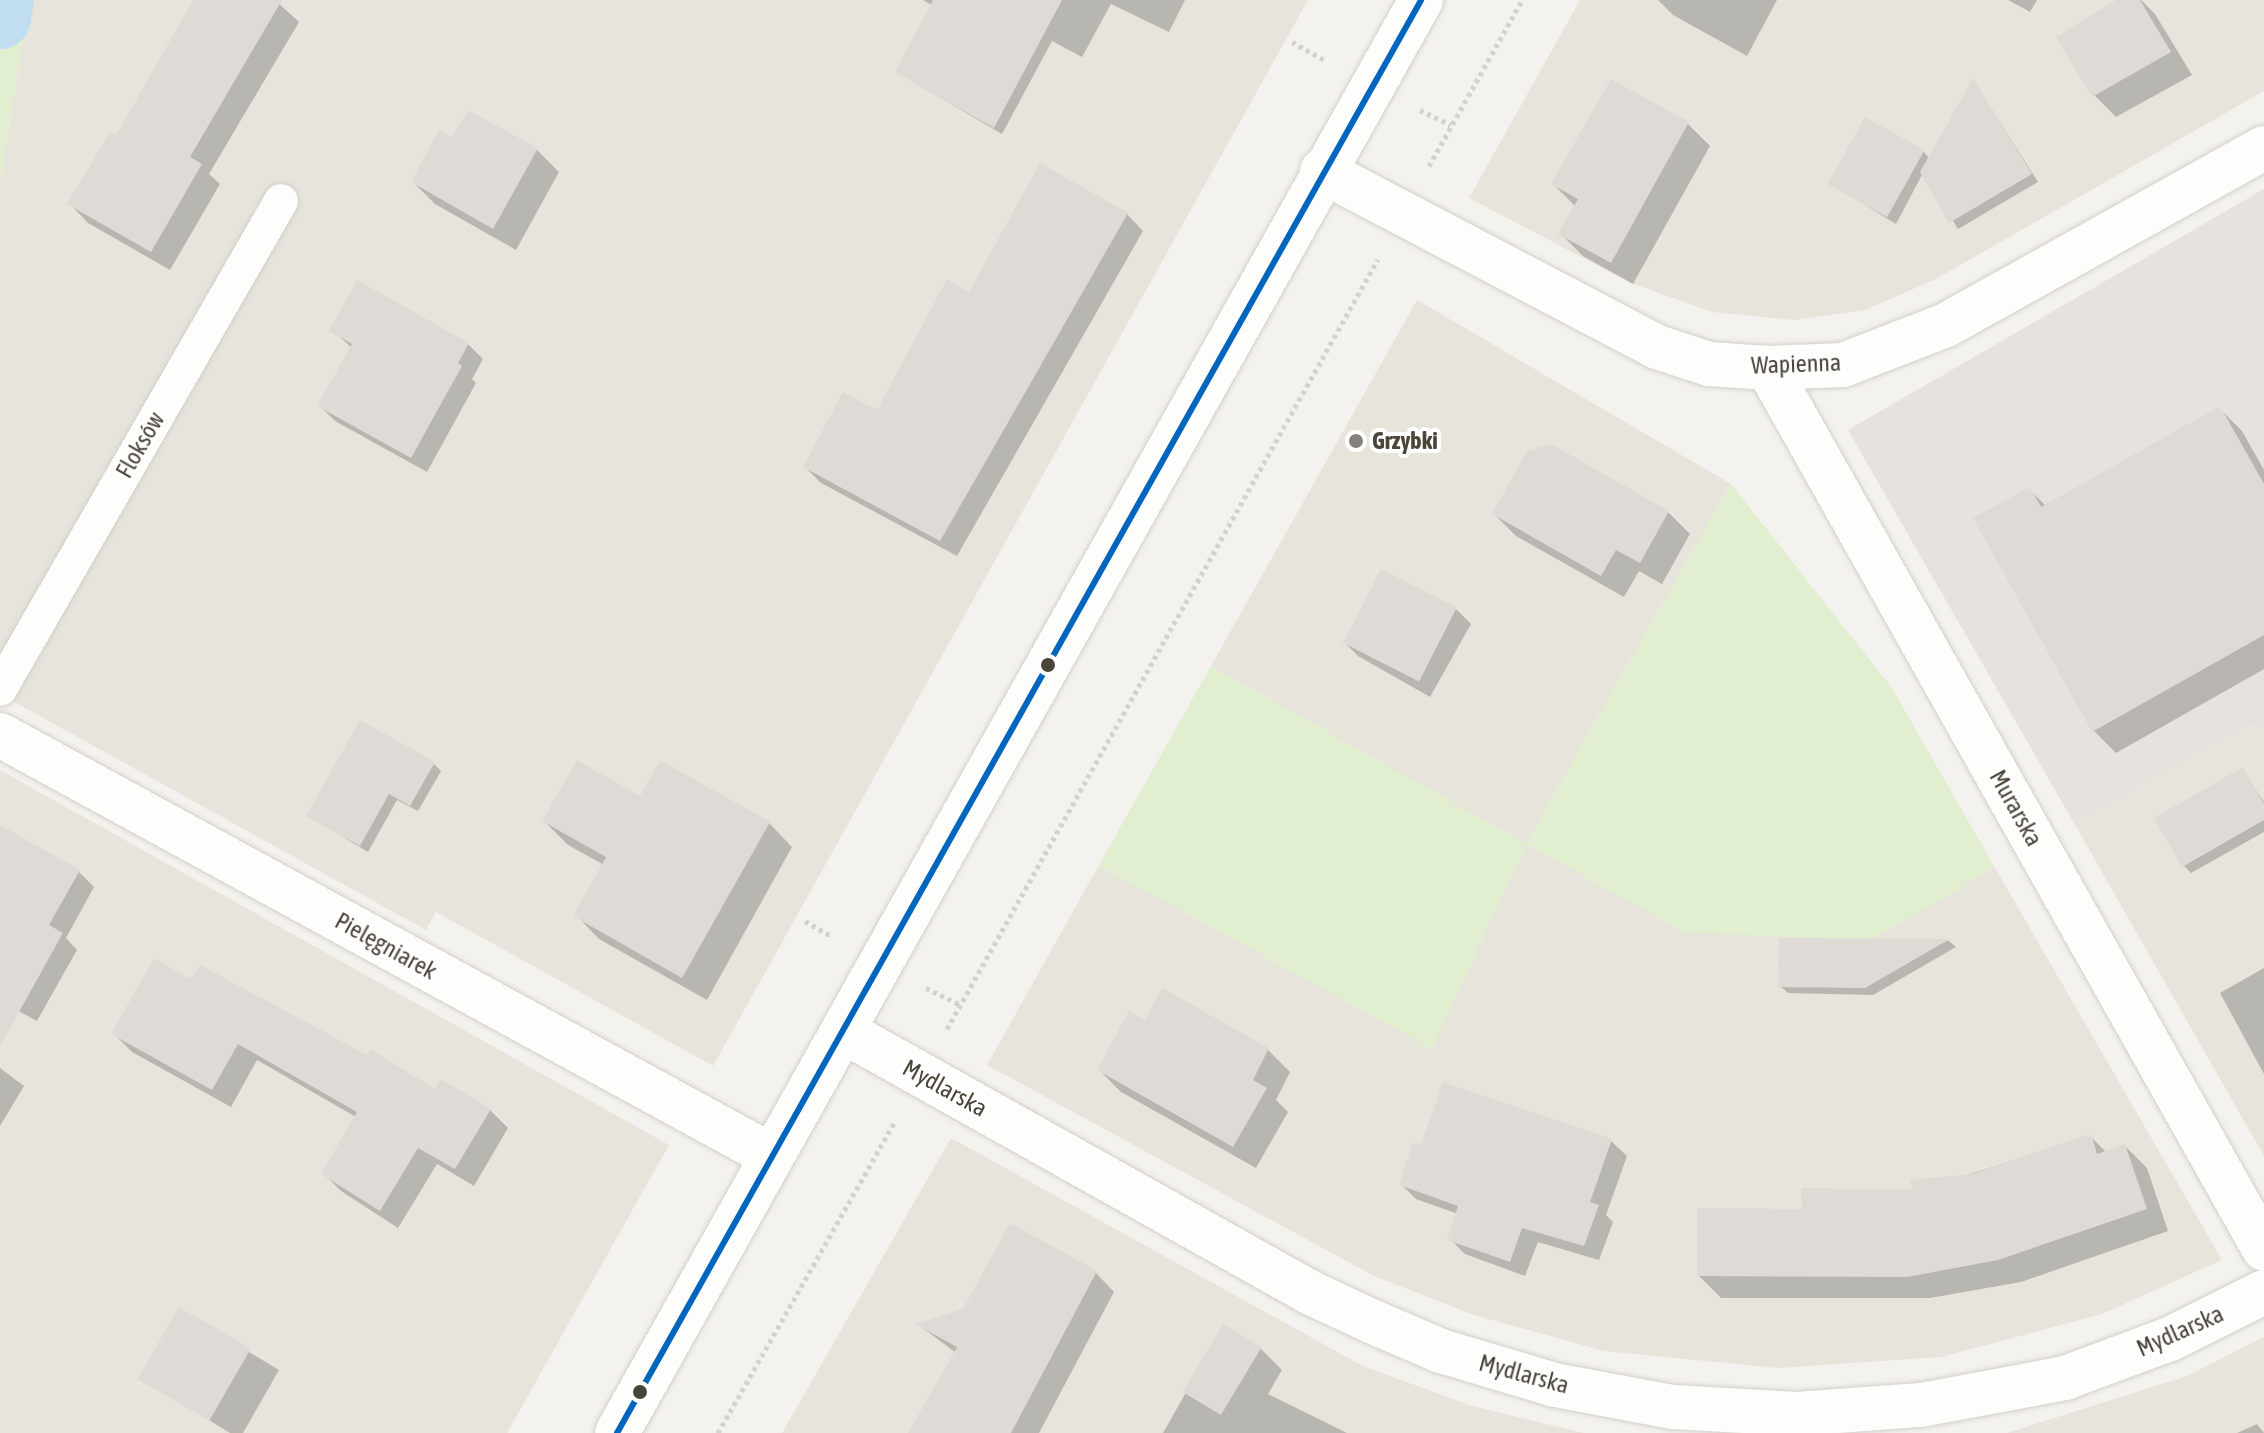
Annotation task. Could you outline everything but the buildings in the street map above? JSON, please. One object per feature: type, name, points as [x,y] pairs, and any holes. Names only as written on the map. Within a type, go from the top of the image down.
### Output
[{"type":"street","points":[[617,1433],[1418,1]]},
{"type":"street","name":"Wapienna","points":[[1322,171],[1657,347],[1709,364],[1768,368],[1843,365],[1946,325],[2264,148]]},
{"type":"street","name":"Murarska","points":[[1768,368],[2264,1249]]},
{"type":"street","name":"Pielęgniarek","points":[[0,735],[772,1156]]},
{"type":"street","name":"Mydlarska","points":[[843,1031],[1371,1321],[1441,1351],[1555,1385],[1673,1407],[1797,1414],[1921,1405],[2065,1378],[2170,1339],[2264,1292]]},
{"type":"lane","name":"Floksów","points":[[0,689],[281,201]]},
{"type":"path","points":[[718,1433],[1522,0]]},
{"type":"shaded area","points":[[29,0],[1308,0],[713,1066],[436,912],[426,930],[0,694],[0,182]]},
{"type":"shaded area","points":[[1580,0],[2264,0],[2264,91],[1936,279],[1865,310],[1794,320],[1712,312],[1631,283],[1469,198]]},
{"type":"shaded area","points":[[2264,189],[2264,736],[2256,724],[2074,823],[1848,430]]},
{"type":"shaded area","points":[[1417,300],[1731,484],[1526,844],[1954,892],[1994,866],[2222,1260],[2102,1314],[1941,1357],[1777,1368],[1604,1351],[1474,1315],[1374,1276],[987,1065],[1099,865],[1432,1048],[1525,844],[1211,666]]},
{"type":"shaded area","points":[[2257,724],[2264,736],[2264,1156],[2074,823]]},
{"type":"shaded area","points":[[0,770],[669,1145],[507,1433],[0,1433]]},
{"type":"shaded area","points":[[951,1138],[1363,1366],[1472,1406],[1584,1433],[782,1433]]},
{"type":"shaded area","points":[[2264,1337],[2264,1433],[2007,1433],[2187,1376]]},
{"type":"green space","points":[[0,0],[29,0],[0,182]]},
{"type":"green space","points":[[1731,484],[1892,688],[1994,866],[1870,940],[1686,933],[1526,844]]},
{"type":"green space","points":[[1211,666],[1526,844],[1432,1049],[1099,865]]},
{"type":"waterway","points":[[0,18],[3,0]]},
{"type":"transit line","points":[[617,1433],[1421,0]]},
{"type":"place","name":"Grzybki","points":[[1356,441]]}]
